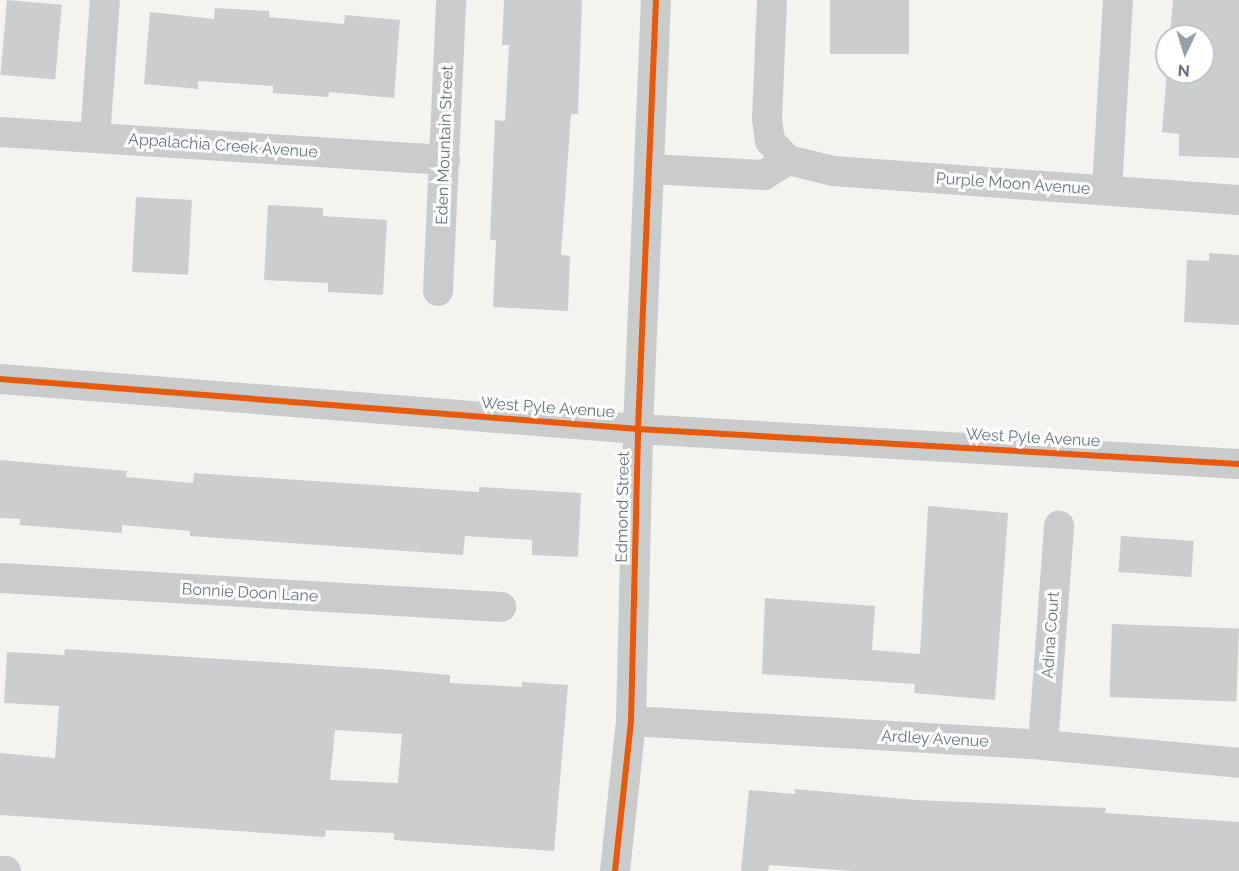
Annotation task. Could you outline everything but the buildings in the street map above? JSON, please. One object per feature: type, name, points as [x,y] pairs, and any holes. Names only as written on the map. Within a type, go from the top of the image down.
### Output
[{"type":"street","points":[[95,138],[105,0]]},
{"type":"street","name":"Eden Mountain Street","points":[[438,291],[451,0]]},
{"type":"street","name":"Edmond Street","points":[[615,871],[631,721],[638,429],[656,0]]},
{"type":"street","points":[[649,169],[764,175],[788,160],[770,141],[767,118],[772,0]]},
{"type":"street","points":[[1107,190],[1118,0]]},
{"type":"street","name":"Appalachia Creek Avenue","points":[[0,132],[445,160]]},
{"type":"street","name":"Purple Moon Avenue","points":[[788,160],[833,171],[1239,200]]},
{"type":"street","name":"West Pyle Avenue","points":[[0,380],[638,429],[1239,464]]},
{"type":"street","name":"Adina Court","points":[[1043,745],[1059,526]]},
{"type":"street","name":"Bonnie Doon Lane","points":[[0,578],[501,607]]},
{"type":"street","name":"Ardley Avenue","points":[[631,721],[1043,745],[1239,763]]},
{"type":"street","points":[[0,871],[6,871]]},
{"type":"cycle path","points":[[615,871],[631,721],[638,429],[656,0]]},
{"type":"cycle path","points":[[0,379],[638,429],[1239,464]]}]
